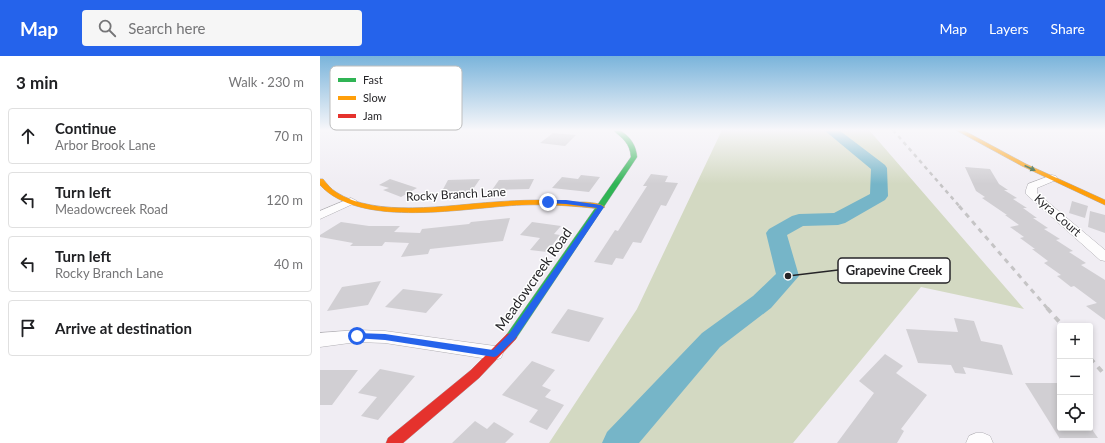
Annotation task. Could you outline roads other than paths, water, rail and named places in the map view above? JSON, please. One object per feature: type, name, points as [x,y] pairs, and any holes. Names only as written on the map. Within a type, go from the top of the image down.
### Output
[{"type":"street","name":"Meadowcreek Road","points":[[392,443],[475,374],[512,336],[634,158],[634,148]]},
{"type":"street","points":[[993,148],[1024,165],[1105,203]]},
{"type":"street","points":[[1052,178],[1062,177],[1075,179]]},
{"type":"street","name":"Kyra Court","points":[[1052,178],[1032,186],[1032,194],[1105,257]]},
{"type":"street","name":"Rocky Branch Lane","points":[[320,180],[333,194],[351,201],[379,207],[408,210],[540,202],[566,202],[601,207]]},
{"type":"street","points":[[320,215],[351,201]]},
{"type":"street","points":[[320,340],[357,336],[385,337],[494,353]]},
{"type":"street","points":[[976,443],[982,443]]},
{"type":"waterway","points":[[618,443],[711,340],[762,302],[788,276],[776,233],[799,220],[838,219],[879,196],[879,168],[854,148]]},
{"type":"railway","points":[[909,148],[960,207]]},
{"type":"railway","points":[[959,206],[1048,309]]},
{"type":"railway","points":[[1047,308],[1060,323]]},
{"type":"railway","points":[[1091,359],[1105,375]]},
{"type":"place","name":"Grapevine Creek","points":[[788,276]]}]
